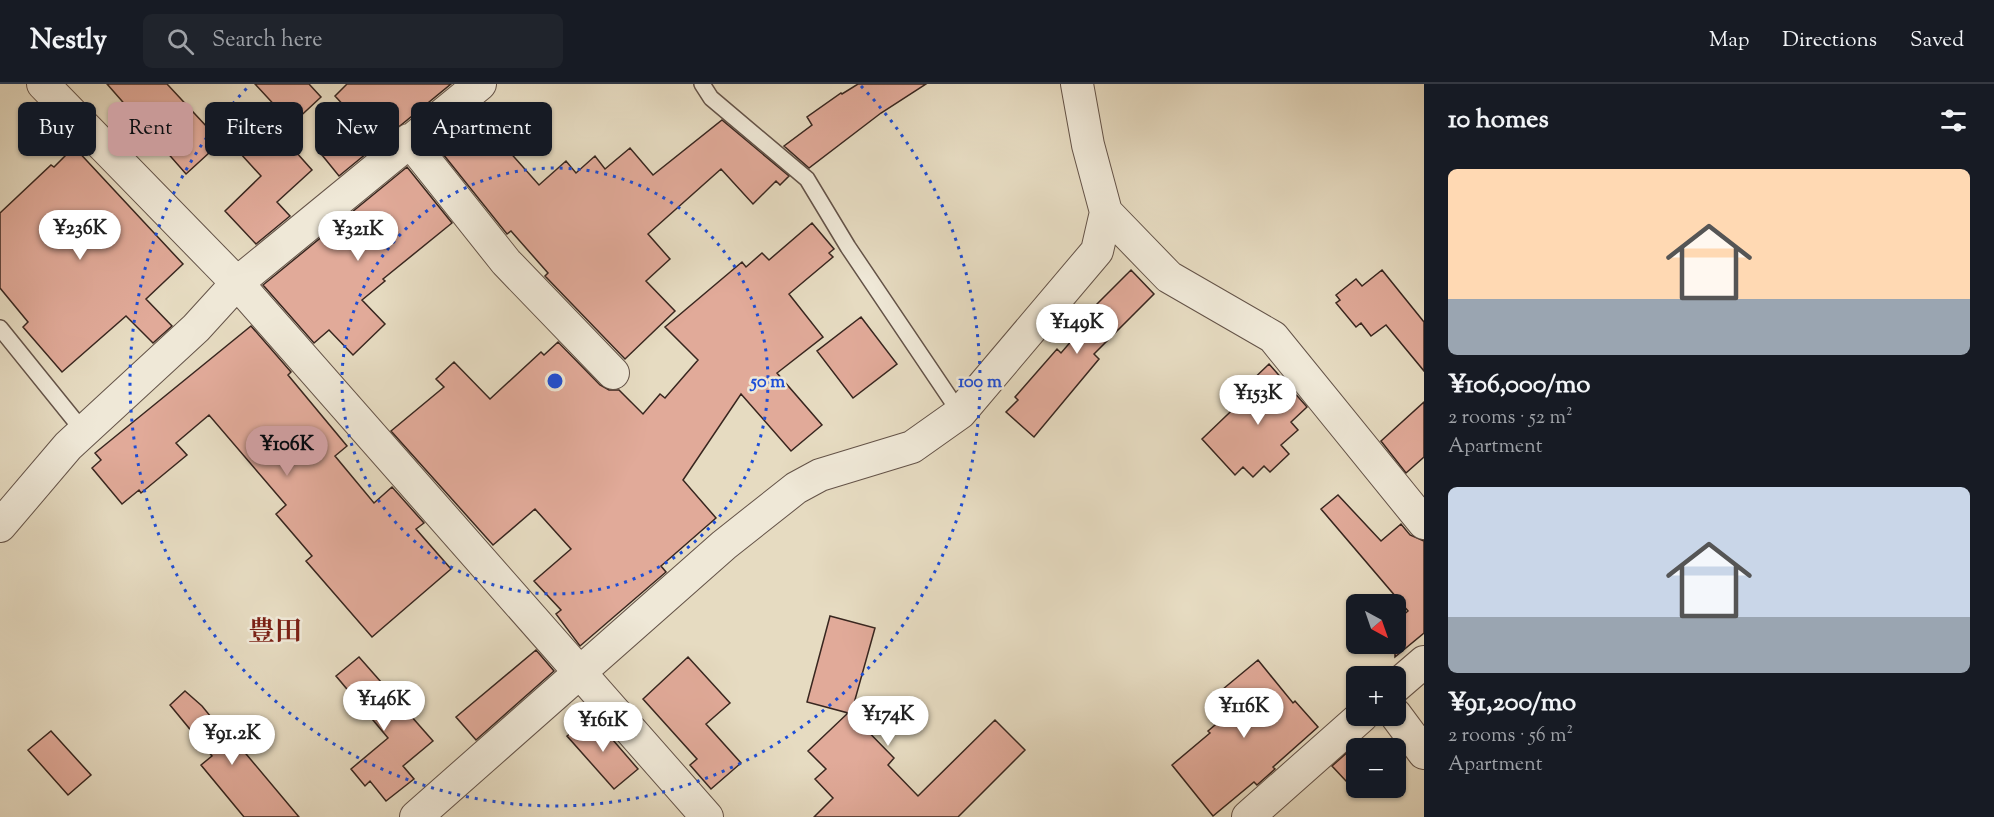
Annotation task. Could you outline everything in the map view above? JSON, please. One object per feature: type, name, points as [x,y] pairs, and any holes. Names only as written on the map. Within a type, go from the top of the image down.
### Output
[{"type":"street","points":[[43,84],[237,283],[707,817]]},
{"type":"street","points":[[416,817],[724,545],[796,488],[820,475],[912,447],[960,413],[1097,251],[1106,212],[1088,145],[1077,84]]},
{"type":"street","points":[[0,526],[84,432],[196,328],[237,283],[474,86]]},
{"type":"street","points":[[409,140],[506,262],[613,373]]},
{"type":"street","points":[[1106,212],[1169,277],[1272,337],[1424,524]]},
{"type":"street","points":[[1406,678],[1424,662]]},
{"type":"street","points":[[1248,817],[1351,726]]},
{"type":"street","points":[[1404,726],[1424,753]]},
{"type":"lane","points":[[702,84],[711,98],[807,179],[848,247],[960,413]]},
{"type":"lane","points":[[0,328],[84,432]]},
{"type":"building","points":[[107,84],[167,84],[184,102],[123,102]]},
{"type":"building","points":[[255,84],[309,84],[321,97],[303,114],[303,102],[272,102]]},
{"type":"building","points":[[347,84],[451,84],[429,102],[411,102],[411,117],[399,127],[399,102],[341,102],[335,96]]},
{"type":"building","points":[[858,84],[926,84],[881,113],[809,168],[784,146],[812,125],[807,117]]},
{"type":"building","points":[[193,112],[205,125],[206,156],[186,174],[170,156],[193,156]]},
{"type":"building","points":[[722,120],[789,176],[780,185],[776,181],[753,204],[721,169],[648,234],[670,259],[646,281],[675,311],[625,359],[545,276],[548,273],[511,231],[507,234],[445,156],[513,156],[539,185],[566,161],[576,173],[595,156],[605,169],[630,148],[653,175]]},
{"type":"building","points":[[65,156],[82,156],[183,264],[146,299],[172,326],[153,343],[126,316],[62,372],[23,327],[28,322],[0,288],[0,213],[51,165],[54,167]]},
{"type":"building","points":[[243,156],[300,156],[312,170],[277,202],[290,216],[256,244],[225,211],[261,176]]},
{"type":"building","points":[[323,156],[363,156],[339,176]]},
{"type":"building","points":[[407,167],[452,223],[383,279],[385,281],[362,300],[385,324],[353,355],[329,330],[314,343],[263,285]]},
{"type":"building","points":[[812,223],[834,249],[829,253],[833,257],[789,294],[823,337],[777,373],[822,425],[791,451],[741,394],[683,480],[716,518],[661,566],[666,572],[580,646],[556,614],[561,610],[534,581],[571,549],[535,509],[493,545],[391,431],[444,387],[436,379],[454,362],[490,399],[541,352],[544,355],[558,342],[600,385],[609,390],[619,390],[643,414],[660,394],[665,398],[698,360],[665,327],[742,262],[746,267],[762,253],[769,260]]},
{"type":"building","points":[[1131,270],[1154,294],[1094,354],[1099,359],[1034,437],[1006,412],[1018,400],[1015,397],[1057,349],[1061,353],[1092,317],[1088,313]]},
{"type":"building","points":[[1382,270],[1424,322],[1424,371],[1386,325],[1371,336],[1361,323],[1356,327],[1336,303],[1340,300],[1336,295],[1356,279],[1362,286]]},
{"type":"building","points":[[861,317],[897,364],[853,398],[817,351]]},
{"type":"building","points":[[251,326],[291,372],[288,375],[347,446],[335,456],[374,503],[392,487],[424,523],[416,529],[451,569],[372,637],[306,561],[312,556],[276,514],[286,505],[209,415],[176,443],[187,455],[141,493],[139,490],[122,504],[92,468],[101,460],[95,453]]},
{"type":"building","points":[[1269,364],[1307,407],[1291,422],[1298,430],[1281,445],[1289,454],[1270,472],[1264,466],[1253,477],[1243,467],[1235,475],[1202,439],[1250,393],[1245,387]]},
{"type":"building","points":[[1424,402],[1424,457],[1406,473],[1381,441]]},
{"type":"building","points":[[1338,495],[1381,541],[1401,524],[1410,535],[1424,541],[1424,633],[1406,648],[1406,613],[1408,611],[1406,594],[1394,594],[1321,509]]},
{"type":"building","points":[[830,616],[875,628],[851,714],[894,758],[888,765],[918,796],[995,720],[1025,750],[958,817],[814,817],[833,798],[815,779],[826,769],[808,751],[848,713],[807,702]]},
{"type":"building","points":[[536,650],[554,671],[476,740],[456,717]]},
{"type":"building","points":[[359,657],[433,741],[403,766],[414,779],[386,801],[370,781],[365,786],[351,769],[388,738],[336,676]]},
{"type":"building","points":[[688,657],[730,703],[706,724],[741,763],[711,789],[690,765],[697,759],[643,699]]},
{"type":"building","points":[[1258,660],[1293,703],[1295,701],[1318,727],[1273,767],[1275,769],[1257,785],[1254,782],[1213,816],[1172,765],[1210,733],[1208,731],[1222,719],[1218,713],[1227,706],[1217,694]]},
{"type":"building","points":[[185,691],[202,706],[233,744],[236,742],[299,817],[244,817],[201,765],[212,756],[170,705]]},
{"type":"building","points":[[593,717],[638,769],[614,789],[567,736]]},
{"type":"building","points":[[51,731],[91,775],[68,795],[28,750]]},
{"type":"building","points":[[1346,754],[1346,781],[1332,766]]},
{"type":"district","name":"豊田","points":[[275,633]]}]
